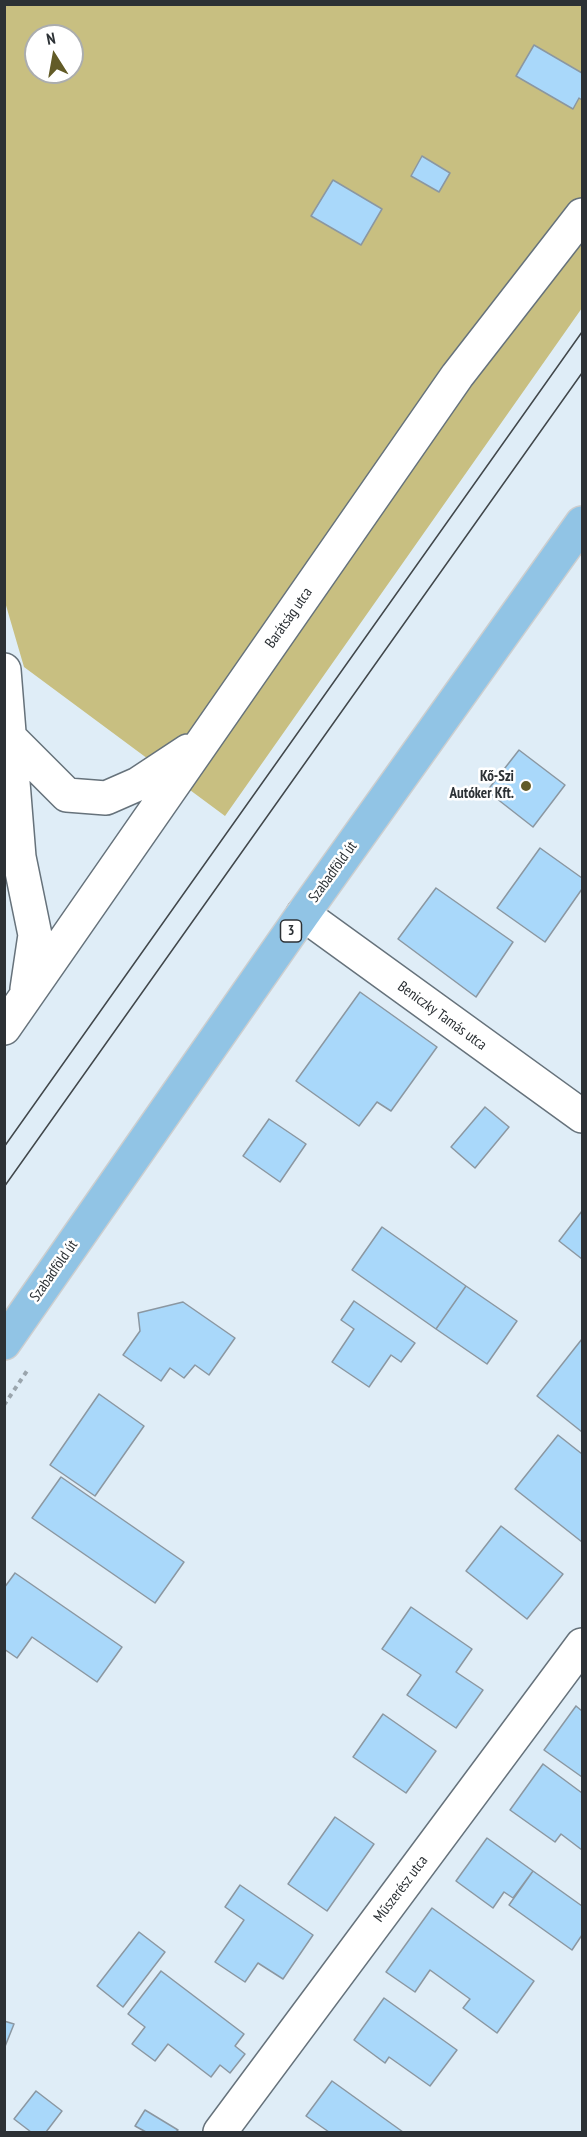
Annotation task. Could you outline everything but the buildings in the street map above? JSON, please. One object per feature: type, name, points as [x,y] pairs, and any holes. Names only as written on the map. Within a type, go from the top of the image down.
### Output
[{"type":"main road","name":"Szabadföld út","points":[[4,1343],[303,914],[582,523]]},
{"type":"street","name":"Barátság utca","points":[[4,1028],[457,376],[582,215]]},
{"type":"street","points":[[4,670],[19,857],[34,935],[25,998]]},
{"type":"street","points":[[8,736],[67,795],[106,798],[138,784],[203,741]]},
{"type":"street","name":"Beniczky Tamás utca","points":[[303,914],[582,1116]]},
{"type":"street","name":"Műszerész utca","points":[[220,2133],[582,1645]]},
{"type":"shaded area","points":[[4,5],[582,5],[582,308],[225,816],[24,667],[5,602]]},
{"type":"tram line","points":[[4,1147],[582,332]]},
{"type":"tram line","points":[[4,1187],[582,373]]},
{"type":"place","name":"Kő-Szi Autóker Kft.","points":[[526,786]]}]
